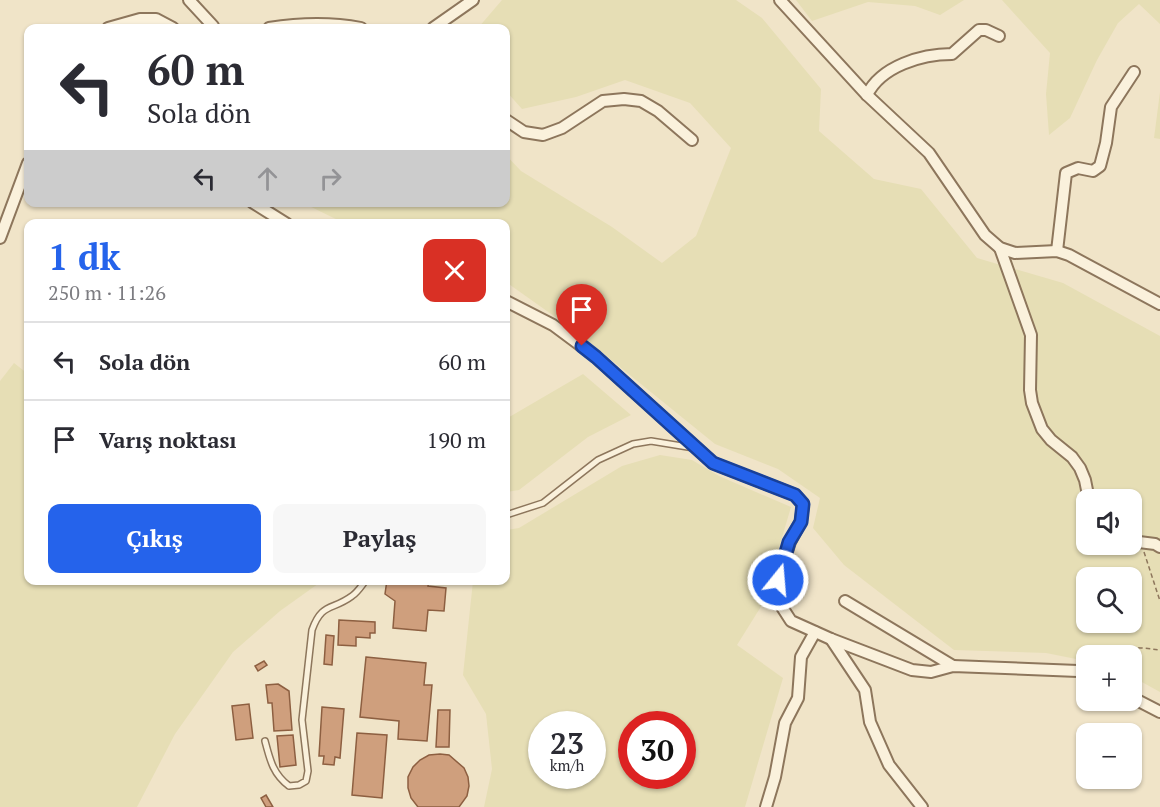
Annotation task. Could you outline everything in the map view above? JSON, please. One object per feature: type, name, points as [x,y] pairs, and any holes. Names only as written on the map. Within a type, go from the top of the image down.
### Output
[{"type":"street","points":[[189,0],[211,24]]},
{"type":"street","points":[[439,24],[473,0]]},
{"type":"street","points":[[780,0],[867,95],[929,153],[985,236],[1000,248],[1015,253],[1057,250],[1160,304]]},
{"type":"street","points":[[122,24],[140,19],[156,20],[164,24]]},
{"type":"street","points":[[295,24],[322,24]]},
{"type":"street","points":[[867,95],[872,84],[881,76],[902,64],[938,54],[952,54],[979,30],[986,30],[999,36]]},
{"type":"street","points":[[1057,250],[1066,173],[1078,168],[1093,171],[1100,166],[1111,107],[1134,72]]},
{"type":"street","points":[[510,123],[524,132],[543,135],[562,128],[603,101],[624,99],[641,101],[658,111],[692,140]]},
{"type":"street","points":[[0,238],[24,173]]},
{"type":"street","points":[[260,207],[279,219]]},
{"type":"street","points":[[1000,248],[1031,335],[1030,390],[1032,403],[1042,429],[1080,468],[1087,489]]},
{"type":"street","points":[[510,303],[553,325],[596,357],[713,463],[795,495],[803,504],[801,522],[789,542],[778,580],[780,603],[791,621],[912,670],[931,672],[953,666],[1076,670]]},
{"type":"street","points":[[1142,543],[1160,547]]},
{"type":"street","points":[[845,601],[953,666]]},
{"type":"street","points":[[766,807],[775,777],[785,723],[798,698],[801,657],[815,632]]},
{"type":"street","points":[[831,639],[865,690],[870,722],[889,765],[922,807]]},
{"type":"street","points":[[1142,703],[1160,712]]},
{"type":"lane","points":[[510,514],[543,503],[598,460],[633,444],[651,441],[695,448]]},
{"type":"lane","points":[[265,741],[272,768],[280,780],[289,786],[299,785],[306,781],[308,771],[302,720],[312,630],[317,617],[324,609],[354,595],[362,585]]},
{"type":"path","points":[[1141,555],[1160,601]]},
{"type":"path","points":[[1142,649],[1160,650]]},
{"type":"shaded area","points":[[502,0],[736,0],[762,18],[821,89],[819,131],[874,179],[921,189],[977,258],[1063,283],[1160,336],[1160,692],[1142,682],[1142,645],[1076,645],[1076,659],[1046,653],[954,650],[844,565],[813,528],[820,498],[778,469],[715,444],[578,333],[510,285],[510,219],[336,219],[311,207],[510,207],[510,159],[521,171],[612,227],[662,263],[696,236],[731,148],[690,103],[625,80],[576,97],[522,109],[510,96],[510,24],[481,24]]},
{"type":"shaded area","points":[[796,0],[964,0],[940,15],[915,6],[868,2],[812,21]]},
{"type":"shaded area","points":[[1002,0],[1160,0],[1160,24],[1139,4],[1118,23],[1097,60],[1070,118],[1049,135],[1046,94],[1050,53]]},
{"type":"shaded area","points":[[1160,92],[1160,139],[1154,138]]},
{"type":"shaded area","points":[[14,363],[24,371],[24,585],[316,585],[280,611],[233,652],[175,734],[137,807],[0,807],[0,381]]},
{"type":"shaded area","points":[[583,374],[631,415],[588,437],[519,490],[510,491],[510,417]]},
{"type":"shaded area","points":[[660,455],[692,460],[719,476],[791,507],[762,605],[737,645],[783,678],[745,807],[484,807],[492,769],[486,714],[463,675],[473,585],[510,585],[510,529],[519,528],[622,466]]},
{"type":"building","points":[[386,585],[428,585],[446,588],[444,611],[428,610],[426,631],[393,628],[395,601],[385,594]]},
{"type":"building","points":[[339,620],[375,622],[375,633],[370,633],[370,638],[356,637],[356,646],[338,645]]},
{"type":"building","points":[[326,635],[334,636],[332,665],[324,664]]},
{"type":"building","points":[[366,657],[426,663],[424,685],[432,685],[427,741],[398,739],[399,721],[360,717]]},
{"type":"building","points":[[264,661],[267,665],[258,671],[255,666]]},
{"type":"building","points":[[278,684],[289,691],[292,730],[274,731],[272,703],[268,703],[266,685]]},
{"type":"building","points":[[249,704],[253,738],[236,740],[232,706]]},
{"type":"building","points":[[322,707],[344,709],[340,758],[335,757],[334,765],[323,764],[324,756],[319,756]]},
{"type":"building","points":[[438,710],[450,710],[449,747],[436,747]]},
{"type":"building","points":[[357,733],[387,735],[382,798],[352,795]]},
{"type":"building","points":[[293,735],[296,765],[280,767],[277,736]]},
{"type":"building","points":[[429,755],[449,755],[464,768],[469,786],[467,796],[459,807],[418,807],[411,798],[408,777],[420,760]]},
{"type":"building","points":[[266,795],[273,807],[266,807],[261,798]]},
{"type":"route","points":[[582,346],[713,463],[795,495],[803,504],[801,522],[789,542],[778,580]]}]
